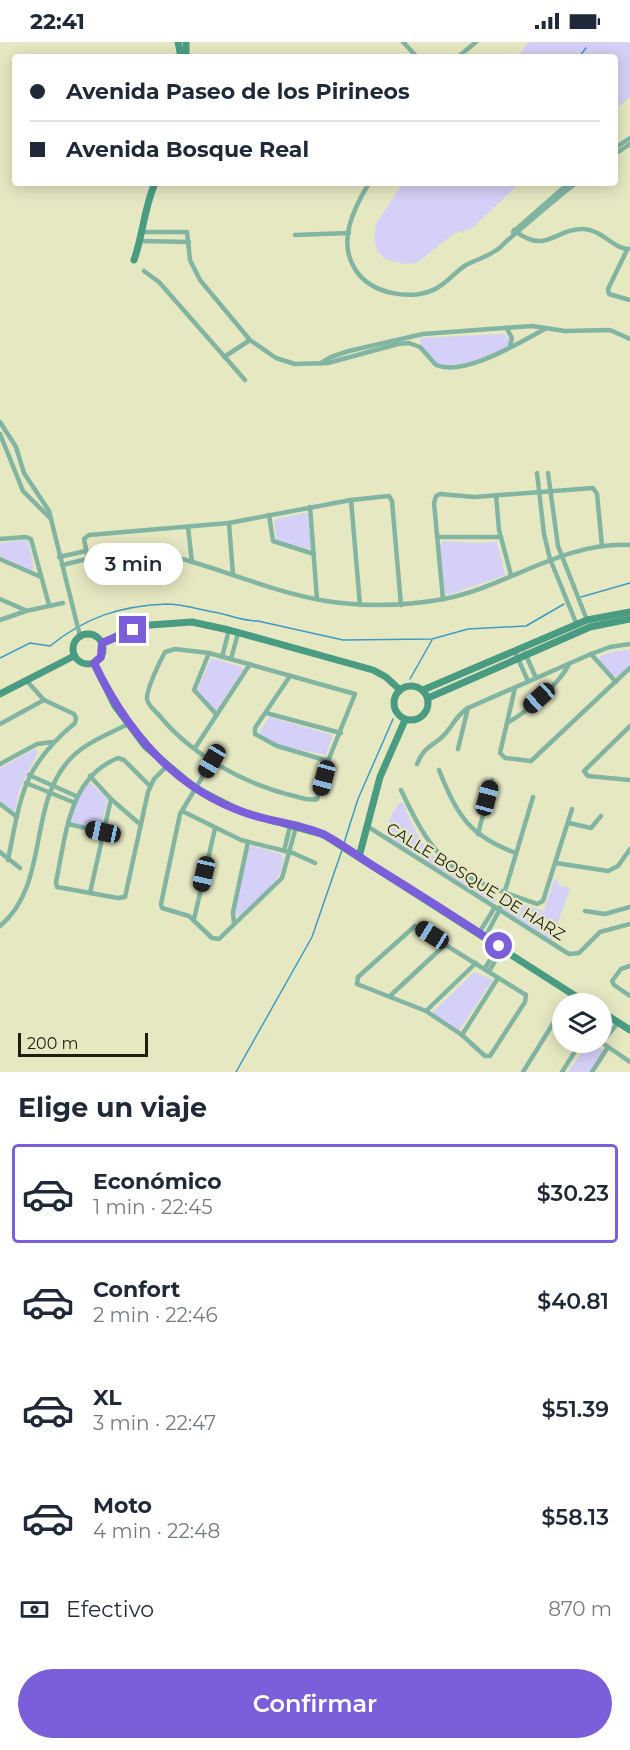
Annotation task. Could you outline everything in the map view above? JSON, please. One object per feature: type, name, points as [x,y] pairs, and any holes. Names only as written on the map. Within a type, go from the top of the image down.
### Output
[{"type":"street","points":[[403,42],[414,54]]},
{"type":"street","points":[[462,54],[476,42]]},
{"type":"street","points":[[134,260],[141,241],[147,204],[154,186]]},
{"type":"street","points":[[367,186],[353,212],[349,233],[349,253],[359,276],[376,288],[409,294],[437,288],[464,266],[495,251],[566,186]]},
{"type":"street","points":[[516,232],[572,186]]},
{"type":"street","points":[[516,232],[530,240],[543,241],[586,229],[600,233],[627,250],[630,261]]},
{"type":"street","points":[[142,232],[186,232],[190,260],[195,273],[250,340],[286,362],[331,363],[409,343],[420,347],[436,365],[445,368],[485,358],[546,329]]},
{"type":"street","points":[[169,243],[170,232]]},
{"type":"street","points":[[296,235],[349,233]]},
{"type":"street","points":[[141,241],[189,242]]},
{"type":"street","points":[[627,250],[608,289],[609,294],[630,300]]},
{"type":"street","points":[[144,271],[159,282],[245,380]]},
{"type":"street","points":[[321,363],[338,354],[405,337],[532,326],[546,329],[610,330],[630,339]]},
{"type":"street","points":[[507,329],[512,338],[510,346]]},
{"type":"street","points":[[224,357],[250,340]]},
{"type":"street","points":[[0,422],[16,447],[32,489],[47,505],[80,633],[73,647],[74,656],[83,663],[94,663],[101,657],[102,643]]},
{"type":"street","points":[[0,434],[23,491],[51,519]]},
{"type":"street","points":[[0,451],[16,447]]},
{"type":"street","points":[[537,473],[544,534],[550,559],[577,625]]},
{"type":"street","points":[[548,473],[555,533],[587,620]]},
{"type":"street","points":[[443,599],[434,503],[436,496],[594,489],[602,546]]},
{"type":"street","points":[[496,495],[501,537],[511,575]]},
{"type":"street","points":[[401,605],[392,499],[387,496],[351,500],[229,522],[85,537],[87,559],[90,569],[94,572],[127,556],[146,551],[192,562],[317,599],[360,605],[401,605],[443,599],[474,590],[561,554],[602,546],[630,544]]},
{"type":"street","points":[[351,500],[360,605]]},
{"type":"street","points":[[310,507],[317,599]]},
{"type":"street","points":[[269,515],[273,541],[314,554]]},
{"type":"street","points":[[229,522],[234,575]]},
{"type":"street","points":[[188,527],[192,562]]},
{"type":"street","points":[[437,537],[501,537]]},
{"type":"street","points":[[0,538],[30,538],[49,605]]},
{"type":"street","points":[[59,557],[86,551]]},
{"type":"street","points":[[0,559],[41,577]]},
{"type":"street","points":[[62,565],[87,559]]},
{"type":"street","points":[[0,599],[26,611]]},
{"type":"street","points":[[0,620],[26,611],[63,603]]},
{"type":"street","points":[[428,698],[587,620],[630,612]]},
{"type":"street","points":[[524,651],[590,627],[630,619]]},
{"type":"street","points":[[102,643],[133,630],[164,623],[192,622],[229,630],[378,672],[400,690]]},
{"type":"street","points":[[222,657],[229,630]]},
{"type":"street","points":[[80,633],[91,634],[102,643]]},
{"type":"street","points":[[231,659],[238,633]]},
{"type":"street","points":[[417,764],[422,752],[441,737],[455,717],[468,708],[591,654],[610,647],[630,644]]},
{"type":"street","points":[[167,650],[209,653],[222,657],[355,694],[328,761],[318,798],[312,800],[263,787],[212,761],[160,718],[149,703],[147,698],[162,657],[167,650]]},
{"type":"street","points":[[524,651],[536,678]]},
{"type":"street","points":[[209,653],[194,690],[216,714]]},
{"type":"street","points":[[591,654],[616,682]]},
{"type":"street","points":[[516,655],[528,681]]},
{"type":"street","points":[[423,690],[516,655]]},
{"type":"street","points":[[0,694],[74,656]]},
{"type":"street","points":[[94,663],[107,691],[145,746],[195,788],[242,812],[324,835],[571,993]]},
{"type":"street","points":[[195,748],[250,664]]},
{"type":"street","points":[[507,723],[521,714],[556,682],[569,664]]},
{"type":"street","points":[[515,688],[500,751],[501,755],[525,761],[533,759],[630,668]]},
{"type":"street","points":[[290,676],[255,728],[255,734],[292,751],[328,761]]},
{"type":"street","points":[[8,860],[29,775],[52,742],[75,723],[76,718],[74,714],[44,700],[26,680]]},
{"type":"street","points":[[414,686],[423,690],[428,698],[428,707],[424,716],[415,720],[405,720],[397,713],[394,704],[400,690],[414,686]]},
{"type":"street","points":[[0,724],[44,700]]},
{"type":"street","points":[[458,749],[468,708]]},
{"type":"street","points":[[266,713],[340,733]]},
{"type":"street","points":[[359,857],[380,777],[405,720]]},
{"type":"street","points":[[0,926],[20,904],[27,890],[53,786],[74,756],[92,742],[128,724]]},
{"type":"street","points":[[630,726],[584,771],[588,776],[630,780]]},
{"type":"street","points":[[0,764],[37,744],[52,742]]},
{"type":"street","points":[[150,786],[120,758],[116,758],[90,776],[73,802],[56,884],[60,889],[118,898],[125,897],[150,786],[167,766]]},
{"type":"street","points":[[212,761],[182,811],[161,906],[194,919],[215,940],[234,925],[282,878],[293,826]]},
{"type":"street","points":[[439,770],[458,813],[478,834],[491,843],[516,853]]},
{"type":"street","points":[[29,775],[76,796]]},
{"type":"street","points":[[90,776],[111,799],[141,825]]},
{"type":"street","points":[[478,834],[492,780]]},
{"type":"street","points":[[26,783],[73,802]]},
{"type":"street","points":[[401,790],[418,827],[437,853],[466,877],[541,904],[572,809]]},
{"type":"street","points":[[482,935],[503,892],[533,797]]},
{"type":"street","points":[[90,893],[111,799]]},
{"type":"street","points":[[0,804],[17,817]]},
{"type":"street","points":[[182,811],[214,829],[315,863]]},
{"type":"street","points":[[568,823],[591,828],[601,816]]},
{"type":"street","points":[[68,824],[103,832]]},
{"type":"street","name":"CALLE BOSQUE DE HARZ","points":[[367,826],[549,943],[573,954],[579,953],[600,932],[630,924]]},
{"type":"street","points":[[194,919],[214,829]]},
{"type":"street","points":[[234,925],[233,912],[248,842]]},
{"type":"street","points":[[556,863],[608,871],[618,866],[630,849]]},
{"type":"street","points":[[0,852],[20,867]]},
{"type":"street","points":[[585,911],[605,914],[630,907]]},
{"type":"street","points":[[415,926],[446,944],[487,969],[526,997],[493,1054],[487,1057],[462,1035],[426,1011],[391,995],[360,986],[357,982],[358,977],[415,926]]},
{"type":"street","points":[[391,995],[446,944]]},
{"type":"street","points":[[487,969],[501,947]]},
{"type":"street","points":[[426,1011],[476,963]]},
{"type":"street","points":[[630,966],[621,969],[612,981],[630,996]]},
{"type":"street","points":[[462,1035],[498,978]]},
{"type":"street","points":[[612,1019],[629,1030]]},
{"type":"street","points":[[612,1030],[618,1023]]},
{"type":"street","points":[[523,1072],[552,1032]]},
{"type":"street","points":[[612,1050],[630,1062]]},
{"type":"street","points":[[562,1072],[574,1053]]},
{"type":"street","points":[[592,1072],[604,1053]]},
{"type":"shaded area","points":[[529,42],[630,42],[630,97],[618,107],[618,54],[519,54]]},
{"type":"shaded area","points":[[401,186],[517,186],[472,228],[453,234],[417,263],[406,264],[385,259],[377,251],[374,239],[376,224]]},
{"type":"shaded area","points":[[504,334],[510,340],[507,347],[481,358],[455,365],[436,364],[421,346],[419,338]]},
{"type":"shaded area","points":[[306,513],[311,549],[277,541],[274,522],[276,519]]},
{"type":"shaded area","points":[[28,541],[34,568],[31,570],[0,556],[0,543]]},
{"type":"shaded area","points":[[443,541],[497,542],[505,575],[449,595],[445,593],[440,545]]},
{"type":"shaded area","points":[[630,650],[630,665],[619,676],[614,676],[599,660],[600,656]]},
{"type":"shaded area","points":[[211,658],[241,667],[243,670],[217,710],[214,710],[197,691]]},
{"type":"shaded area","points":[[269,717],[333,735],[326,755],[280,746],[258,735]]},
{"type":"shaded area","points":[[35,749],[38,752],[20,788],[15,810],[10,811],[0,802],[0,768]]},
{"type":"shaded area","points":[[88,783],[92,784],[107,799],[101,827],[98,829],[71,821],[73,808]]},
{"type":"shaded area","points":[[400,802],[404,804],[419,837],[440,862],[465,880],[497,895],[496,902],[491,902],[388,837],[387,832],[392,814]]},
{"type":"shaded area","points":[[252,846],[281,854],[283,862],[276,880],[239,916],[235,913],[249,848]]},
{"type":"shaded area","points":[[554,879],[558,881],[558,885],[570,888],[551,942],[502,910],[506,898],[544,911]]},
{"type":"shaded area","points":[[474,972],[493,980],[458,1032],[430,1015]]},
{"type":"shaded area","points":[[581,1053],[603,1053],[591,1072],[568,1072]]},
{"type":"waterway","points":[[581,54],[586,48]]},
{"type":"waterway","points":[[581,597],[630,583]]},
{"type":"waterway","points":[[0,658],[30,643],[50,646],[77,627],[104,615],[149,605],[184,606],[343,640],[432,639],[468,629],[526,626],[564,604]]},
{"type":"waterway","points":[[410,679],[432,640]]},
{"type":"waterway","points":[[344,843],[358,799],[393,719]]},
{"type":"waterway","points":[[236,1072],[312,937],[342,850]]},
{"type":"route","points":[[133,630],[102,643],[103,653],[94,663],[115,706],[128,724],[145,746],[180,777],[205,794],[242,812],[324,835],[499,946]]}]
